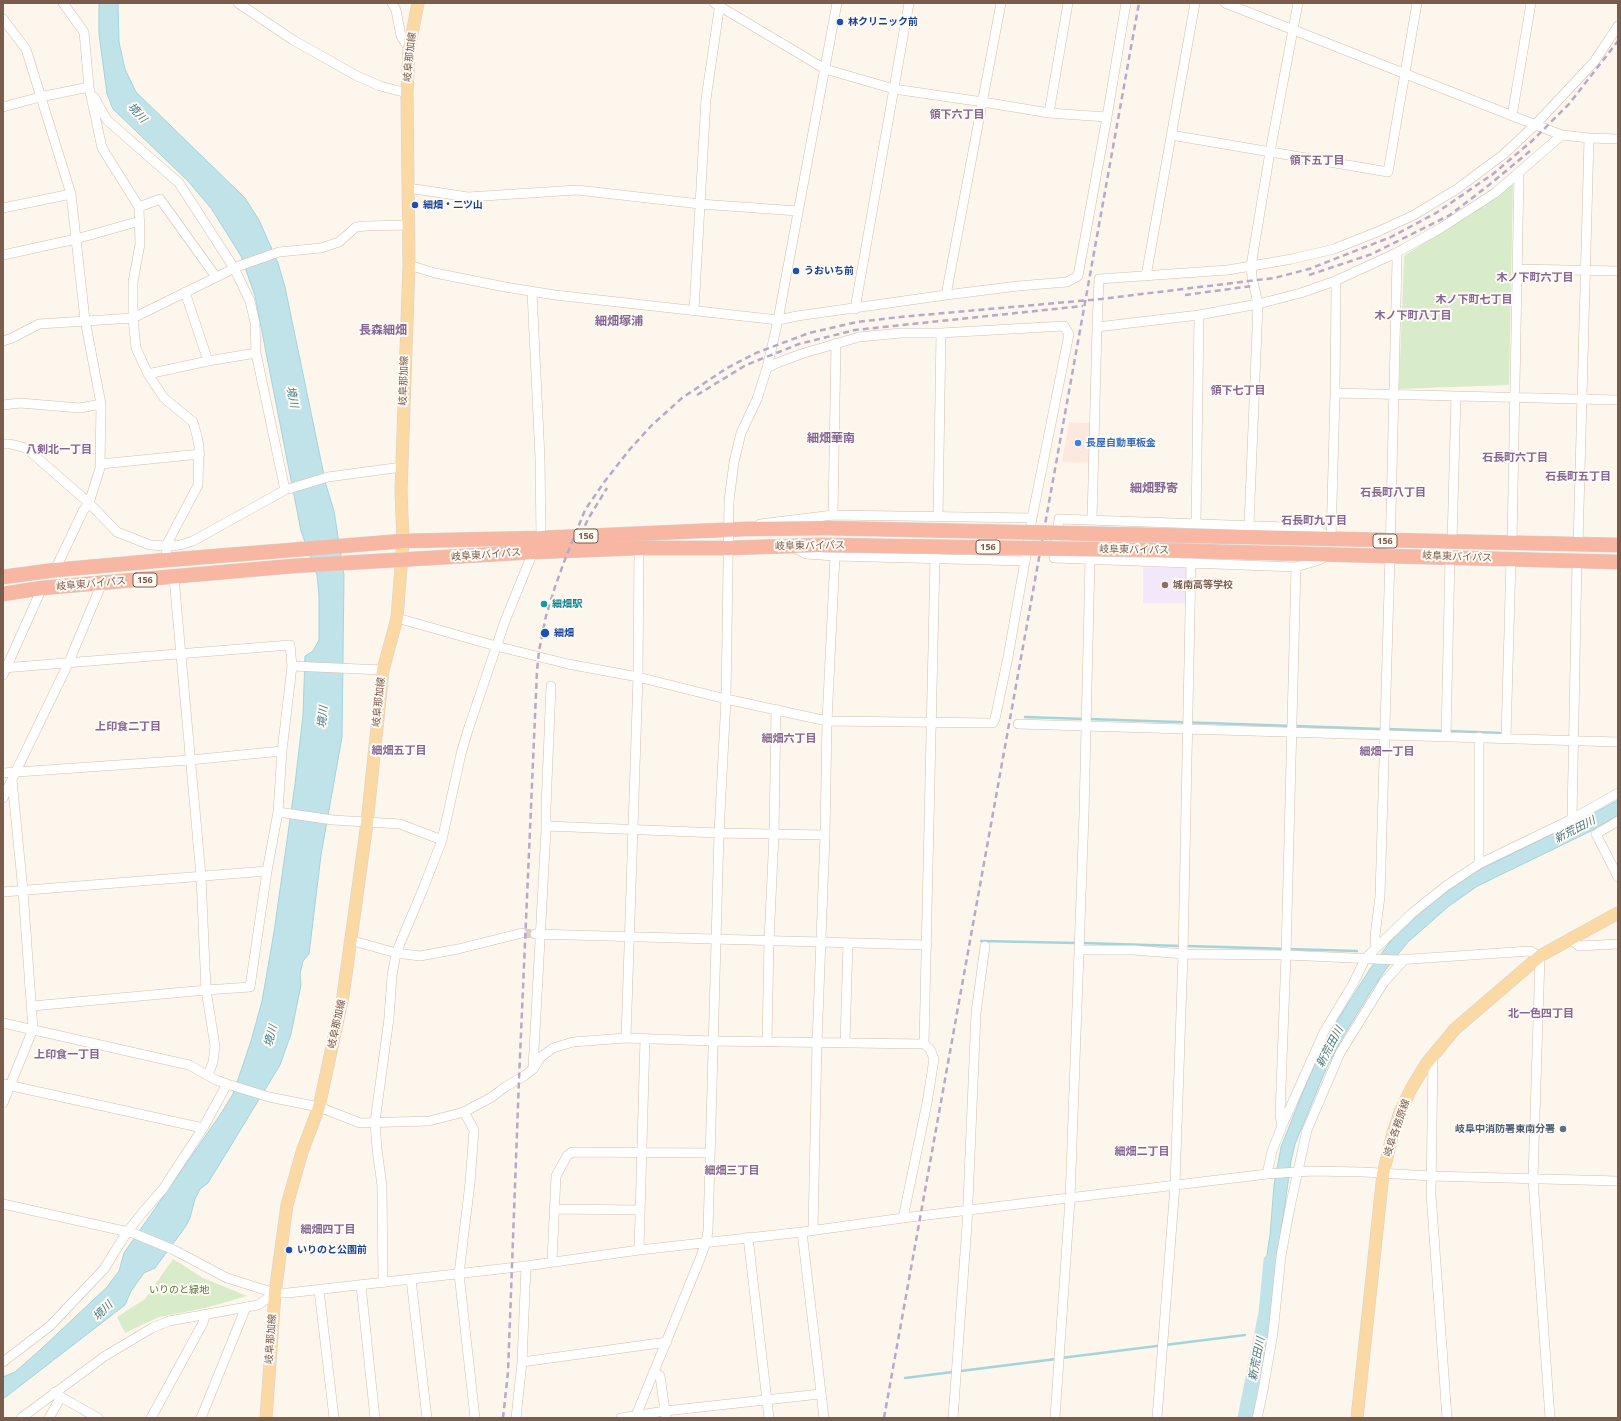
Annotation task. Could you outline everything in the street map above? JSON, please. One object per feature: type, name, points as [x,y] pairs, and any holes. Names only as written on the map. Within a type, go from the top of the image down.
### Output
[{"type":"highway","name":"岐阜東バイパス","points":[[3,577],[166,553],[285,550],[403,541],[541,538],[728,531],[744,529],[825,528],[1618,545]]},
{"type":"highway","name":"岐阜東バイパス","points":[[3,594],[42,588],[174,578],[288,567],[533,552],[639,548],[728,548],[822,545],[1153,550],[1618,562]]},
{"type":"main road","name":"岐阜那加線","points":[[266,1418],[275,1293],[287,1205],[302,1152],[319,1107],[343,996],[367,823],[383,670],[397,618],[403,541],[401,491],[409,265],[407,93],[409,49],[418,3]]},
{"type":"main road","name":"岐阜各務原線","points":[[1357,1418],[1364,1340],[1383,1174],[1388,1150],[1401,1110],[1415,1083],[1433,1056],[1455,1029],[1540,956],[1618,912]]},
{"type":"street","points":[[62,3],[84,32],[89,87],[102,148],[139,207],[140,244],[133,282],[133,318],[136,348],[148,374],[164,398],[193,422],[198,436],[200,454],[198,485],[166,553]]},
{"type":"street","points":[[238,3],[293,40],[356,76],[380,86],[407,93]]},
{"type":"street","points":[[392,3],[396,10],[402,36],[409,49]]},
{"type":"street","points":[[636,1417],[706,1242],[719,833],[726,699],[729,501],[734,462],[742,433],[757,399],[767,368],[778,320],[837,3]]},
{"type":"street","points":[[855,309],[909,3]]},
{"type":"street","points":[[946,295],[1001,3]]},
{"type":"street","points":[[1049,114],[1068,3]]},
{"type":"street","points":[[409,265],[435,273],[532,292],[778,320],[946,295],[1018,286],[1067,282],[1078,276],[1126,3]]},
{"type":"street","points":[[1146,276],[1195,3]]},
{"type":"street","points":[[1225,3],[1562,135],[1618,139]]},
{"type":"street","points":[[1249,525],[1258,304],[1251,266],[1270,152],[1298,3]]},
{"type":"street","points":[[1171,135],[1388,172],[1417,3]]},
{"type":"street","points":[[1512,116],[1531,3]]},
{"type":"street","points":[[694,311],[706,99],[718,4],[825,69],[894,89],[983,102],[1049,114],[1107,117]]},
{"type":"street","points":[[3,19],[26,49],[71,194],[85,320],[101,404],[100,464],[89,503],[83,511],[55,570]]},
{"type":"street","points":[[1092,520],[1099,279],[1228,270],[1292,259],[1334,248],[1377,232],[1414,215],[1469,180],[1504,154],[1535,125],[1594,62],[1618,26]]},
{"type":"street","points":[[3,107],[40,97],[89,87]]},
{"type":"street","points":[[89,87],[107,120],[179,183],[236,267],[250,301],[254,323],[256,353],[286,490]]},
{"type":"street","points":[[1097,327],[1199,315],[1258,304],[1301,293],[1335,281],[1396,253],[1441,228],[1496,193],[1562,135]]},
{"type":"street","points":[[1578,545],[1589,138]]},
{"type":"street","points":[[1512,543],[1519,173]]},
{"type":"street","points":[[408,188],[468,197],[577,190],[700,204],[798,211]]},
{"type":"street","points":[[3,208],[71,194]]},
{"type":"street","points":[[139,207],[160,198],[216,277]]},
{"type":"street","points":[[3,255],[76,239],[140,221]]},
{"type":"street","points":[[3,341],[39,324],[133,318],[236,267],[279,252],[321,248],[339,242],[356,227],[408,225]]},
{"type":"street","points":[[1376,948],[1375,936],[1380,896],[1390,556],[1396,253]]},
{"type":"street","points":[[1517,269],[1618,271]]},
{"type":"street","points":[[1331,540],[1335,393],[1335,281]]},
{"type":"street","points":[[185,292],[208,361]]},
{"type":"street","points":[[532,292],[540,458],[541,538]]},
{"type":"street","points":[[1196,523],[1199,315]]},
{"type":"street","points":[[397,618],[496,646],[568,664],[638,677],[726,699],[827,721],[992,723],[995,719],[1008,657],[1032,518],[1069,334],[1064,326],[941,333],[902,333],[859,337],[801,354],[767,368]]},
{"type":"street","points":[[938,517],[941,333]]},
{"type":"street","points":[[832,515],[836,343]]},
{"type":"street","points":[[148,374],[208,361],[256,353]]},
{"type":"street","points":[[1335,393],[1618,400]]},
{"type":"street","points":[[1452,541],[1456,396]]},
{"type":"street","points":[[3,405],[20,403],[80,408],[101,404]]},
{"type":"street","points":[[3,444],[26,448],[89,503],[117,532],[166,553]]},
{"type":"street","points":[[100,464],[200,454]]},
{"type":"street","points":[[166,553],[180,545],[194,541],[286,490],[328,477],[402,467]]},
{"type":"street","points":[[744,529],[764,522],[832,515],[1032,518]]},
{"type":"street","points":[[1330,554],[1319,560],[1296,567],[1054,558],[1060,519],[1315,528],[1331,540]]},
{"type":"street","points":[[790,546],[806,554],[835,556],[1025,561]]},
{"type":"street","points":[[626,1038],[638,677],[639,548]]},
{"type":"street","points":[[383,1283],[382,1186],[375,1122],[396,953],[424,889],[442,840],[461,754],[496,646],[533,552]]},
{"type":"street","points":[[812,1230],[825,835],[827,721],[835,556]]},
{"type":"street","points":[[1446,736],[1450,557]]},
{"type":"street","points":[[924,1044],[930,722],[935,558]]},
{"type":"street","points":[[1506,738],[1510,559]]},
{"type":"street","points":[[1055,1418],[1070,1198],[1084,814],[1090,560]]},
{"type":"street","points":[[1572,819],[1577,561]]},
{"type":"street","points":[[1157,1418],[1175,1185],[1183,954],[1191,563]]},
{"type":"street","points":[[1282,1126],[1280,1115],[1286,955],[1290,732],[1296,567]]},
{"type":"street","points":[[174,578],[201,876],[206,990],[215,1046],[213,1062],[208,1075]]},
{"type":"street","points":[[3,798],[68,664],[102,583]]},
{"type":"street","points":[[4,670],[42,588]]},
{"type":"street","points":[[4,670],[181,653],[290,645],[292,666],[282,752],[278,812],[267,871],[250,987],[32,1006]]},
{"type":"street","points":[[292,666],[383,670]]},
{"type":"street","points":[[533,1069],[538,934],[546,826],[551,686]]},
{"type":"street","points":[[767,1042],[769,941],[774,834],[776,709]]},
{"type":"street","points":[[1018,724],[1618,742]]},
{"type":"street","points":[[1479,737],[1479,864]]},
{"type":"street","points":[[3,773],[13,776],[282,752]]},
{"type":"street","points":[[3,1103],[7,1085],[33,1029],[13,776]]},
{"type":"street","points":[[1269,1174],[1272,1150],[1324,1032],[1376,948],[1411,914],[1446,886],[1479,864],[1572,819],[1618,793]]},
{"type":"street","points":[[278,812],[333,820],[400,824],[442,840]]},
{"type":"street","points":[[1618,821],[1596,834],[1618,877]]},
{"type":"street","points":[[546,826],[719,833],[825,835]]},
{"type":"street","points":[[3,892],[267,871]]},
{"type":"street","points":[[350,940],[396,953],[420,956],[458,949],[522,933]]},
{"type":"street","points":[[538,934],[848,944],[926,945]]},
{"type":"street","points":[[1570,939],[1579,946],[1618,944]]},
{"type":"street","points":[[845,1043],[848,944]]},
{"type":"street","points":[[953,1418],[968,1211],[976,1013],[985,946]]},
{"type":"street","points":[[1079,950],[1134,950],[1183,954],[1286,955],[1400,960],[1530,951],[1540,956],[1534,1178],[1550,1418]]},
{"type":"street","points":[[1257,1418],[1273,1333],[1281,1256],[1294,1172],[1307,1130],[1340,1053],[1384,982],[1400,960]]},
{"type":"street","points":[[3,1023],[189,1065],[216,1080],[229,1085],[269,1097],[319,1107],[360,1123],[428,1121],[464,1112],[492,1097],[505,1087],[524,1076],[533,1069],[541,1057],[553,1048],[573,1042],[626,1038],[713,1041],[924,1044],[930,1049],[934,1059],[927,1103],[902,1218]]},
{"type":"street","points":[[639,1250],[645,1039]]},
{"type":"street","points":[[1433,1056],[1431,1194],[1447,1418]]},
{"type":"street","points":[[7,1085],[203,1128]]},
{"type":"street","points":[[3,1362],[50,1326],[104,1269],[163,1189],[229,1085]]},
{"type":"street","points":[[464,1112],[474,1130],[470,1183],[459,1274],[475,1418]]},
{"type":"street","points":[[552,1262],[556,1176],[567,1156],[572,1152],[710,1153]]},
{"type":"street","points":[[3,1204],[130,1233],[174,1250],[227,1278],[275,1293],[361,1286],[526,1266],[639,1250],[802,1232],[902,1218],[1269,1174],[1294,1172],[1618,1181]]},
{"type":"street","points":[[554,1209],[640,1210]]},
{"type":"street","points":[[802,1232],[824,1418]]},
{"type":"street","points":[[748,1237],[769,1418]]},
{"type":"street","points":[[516,1418],[522,1362],[526,1266]]},
{"type":"street","points":[[411,1279],[428,1418]]},
{"type":"street","points":[[361,1286],[375,1418]]},
{"type":"street","points":[[319,1290],[334,1418]]},
{"type":"street","points":[[21,1418],[58,1395],[105,1356],[152,1328],[169,1321],[258,1305],[275,1293]]},
{"type":"street","points":[[201,1418],[246,1307]]},
{"type":"street","points":[[151,1418],[203,1323],[205,1315]]},
{"type":"street","points":[[522,1362],[666,1342]]},
{"type":"street","points":[[654,1372],[660,1376],[666,1415]]},
{"type":"street","points":[[621,1418],[666,1415],[767,1400],[820,1394]]},
{"type":"street","points":[[49,1418],[58,1395]]},
{"type":"street","points":[[58,1395],[98,1418]]},
{"type":"shaded area","name":"長屋自動車板金","points":[[1069,422],[1090,423],[1090,463],[1062,462]]},
{"type":"shaded area","name":"城南高等学校","points":[[1143,567],[1188,568],[1188,603],[1143,603]]},
{"type":"green space","points":[[1513,184],[1509,385],[1399,389],[1404,256]]},
{"type":"green space","name":"いりのと緑地","points":[[173,1259],[203,1278],[247,1296],[205,1308],[159,1317],[125,1333],[117,1317],[145,1299]]},
{"type":"water","name":"境川","points":[[99,3],[118,3],[119,42],[125,69],[136,92],[245,198],[259,220],[278,263],[285,287],[326,485],[334,511],[344,575],[342,737],[321,855],[309,954],[303,961],[300,974],[301,985],[291,1034],[280,1065],[208,1183],[200,1189],[186,1226],[155,1268],[144,1273],[131,1291],[125,1305],[3,1399],[3,1377],[15,1372],[107,1287],[119,1271],[124,1253],[233,1094],[251,1041],[262,1001],[274,932],[295,784],[303,715],[305,656],[313,651],[319,640],[319,595],[317,575],[301,531],[255,296],[241,256],[211,208],[187,180],[113,109],[107,94],[99,34]]},
{"type":"water","points":[[1618,800],[1618,815],[1591,831],[1476,887],[1449,906],[1408,942],[1386,969],[1341,1040],[1326,1069],[1295,1144],[1291,1161],[1274,1282],[1263,1281],[1270,1235],[1274,1185],[1281,1147],[1328,1035],[1370,969],[1389,943],[1433,902],[1477,871],[1587,817]]},
{"type":"waterway","points":[[1025,717],[1084,719]]},
{"type":"waterway","points":[[1089,719],[1382,729]]},
{"type":"waterway","points":[[1387,729],[1444,731]]},
{"type":"waterway","points":[[1449,731],[1500,733]]},
{"type":"waterway","points":[[981,941],[1077,943]]},
{"type":"waterway","points":[[1082,943],[1181,946]]},
{"type":"waterway","points":[[1186,946],[1357,951]]},
{"type":"waterway","name":"新荒田川","points":[[1245,1418],[1266,1313],[1271,1261]]},
{"type":"waterway","points":[[1061,1358],[1245,1335]]},
{"type":"waterway","points":[[905,1378],[1056,1359]]},
{"type":"tunnel","points":[[522,933],[535,934]]},
{"type":"railway","points":[[884,1418],[1139,3]]},
{"type":"railway","points":[[503,1418],[508,1372],[519,1079],[539,651],[546,616],[555,587],[585,510],[630,449],[652,425],[682,398],[727,368],[756,353],[809,333],[857,322],[1101,299],[1274,278],[1309,269],[1391,237],[1436,213],[1493,174],[1533,140],[1569,104],[1618,41]]},
{"type":"railway","points":[[1309,275],[1372,254],[1450,215],[1530,151]]},
{"type":"railway","points":[[1185,295],[1252,286]]},
{"type":"railway","points":[[697,395],[746,365],[799,344],[855,330],[1083,306]]},
{"type":"railway","points":[[581,535],[588,519],[607,488]]},
{"type":"place","name":"林クリニック前","points":[[840,22]]},
{"type":"place","name":"細畑・二ツ山","points":[[415,205]]},
{"type":"place","name":"うおいち前","points":[[796,271]]},
{"type":"place","name":"長屋自動車板金","points":[[1078,443]]},
{"type":"place","name":"城南高等学校","points":[[1165,585]]},
{"type":"place","name":"細畑駅","points":[[544,604]]},
{"type":"place","name":"細畑","points":[[545,633]]},
{"type":"place","name":"岐阜中消防署東南分署","points":[[1563,1129]]},
{"type":"place","name":"いりのと公園前","points":[[289,1250]]},
{"type":"district","name":"領下六丁目","points":[[957,115]]},
{"type":"district","name":"領下五丁目","points":[[1317,161]]},
{"type":"district","name":"木ノ下町六丁目","points":[[1535,278]]},
{"type":"district","name":"木ノ下町七丁目","points":[[1474,300]]},
{"type":"district","name":"木ノ下町八丁目","points":[[1413,316]]},
{"type":"district","name":"細畑塚浦","points":[[619,322]]},
{"type":"district","name":"長森細畑","points":[[383,331]]},
{"type":"district","name":"領下七丁目","points":[[1238,391]]},
{"type":"district","name":"細畑華南","points":[[831,439]]},
{"type":"district","name":"八剣北一丁目","points":[[59,450]]},
{"type":"district","name":"石長町六丁目","points":[[1515,458]]},
{"type":"district","name":"石長町五丁目","points":[[1578,477]]},
{"type":"district","name":"細畑野寄","points":[[1154,489]]},
{"type":"district","name":"石長町八丁目","points":[[1393,493]]},
{"type":"district","name":"石長町九丁目","points":[[1314,521]]},
{"type":"district","name":"上印食二丁目","points":[[128,727]]},
{"type":"district","name":"細畑六丁目","points":[[789,739]]},
{"type":"district","name":"細畑五丁目","points":[[399,751]]},
{"type":"district","name":"細畑一丁目","points":[[1387,752]]},
{"type":"district","name":"北一色四丁目","points":[[1541,1014]]},
{"type":"district","name":"上印食一丁目","points":[[67,1055]]},
{"type":"district","name":"細畑二丁目","points":[[1142,1152]]},
{"type":"district","name":"細畑三丁目","points":[[732,1171]]},
{"type":"district","name":"細畑四丁目","points":[[328,1230]]}]
